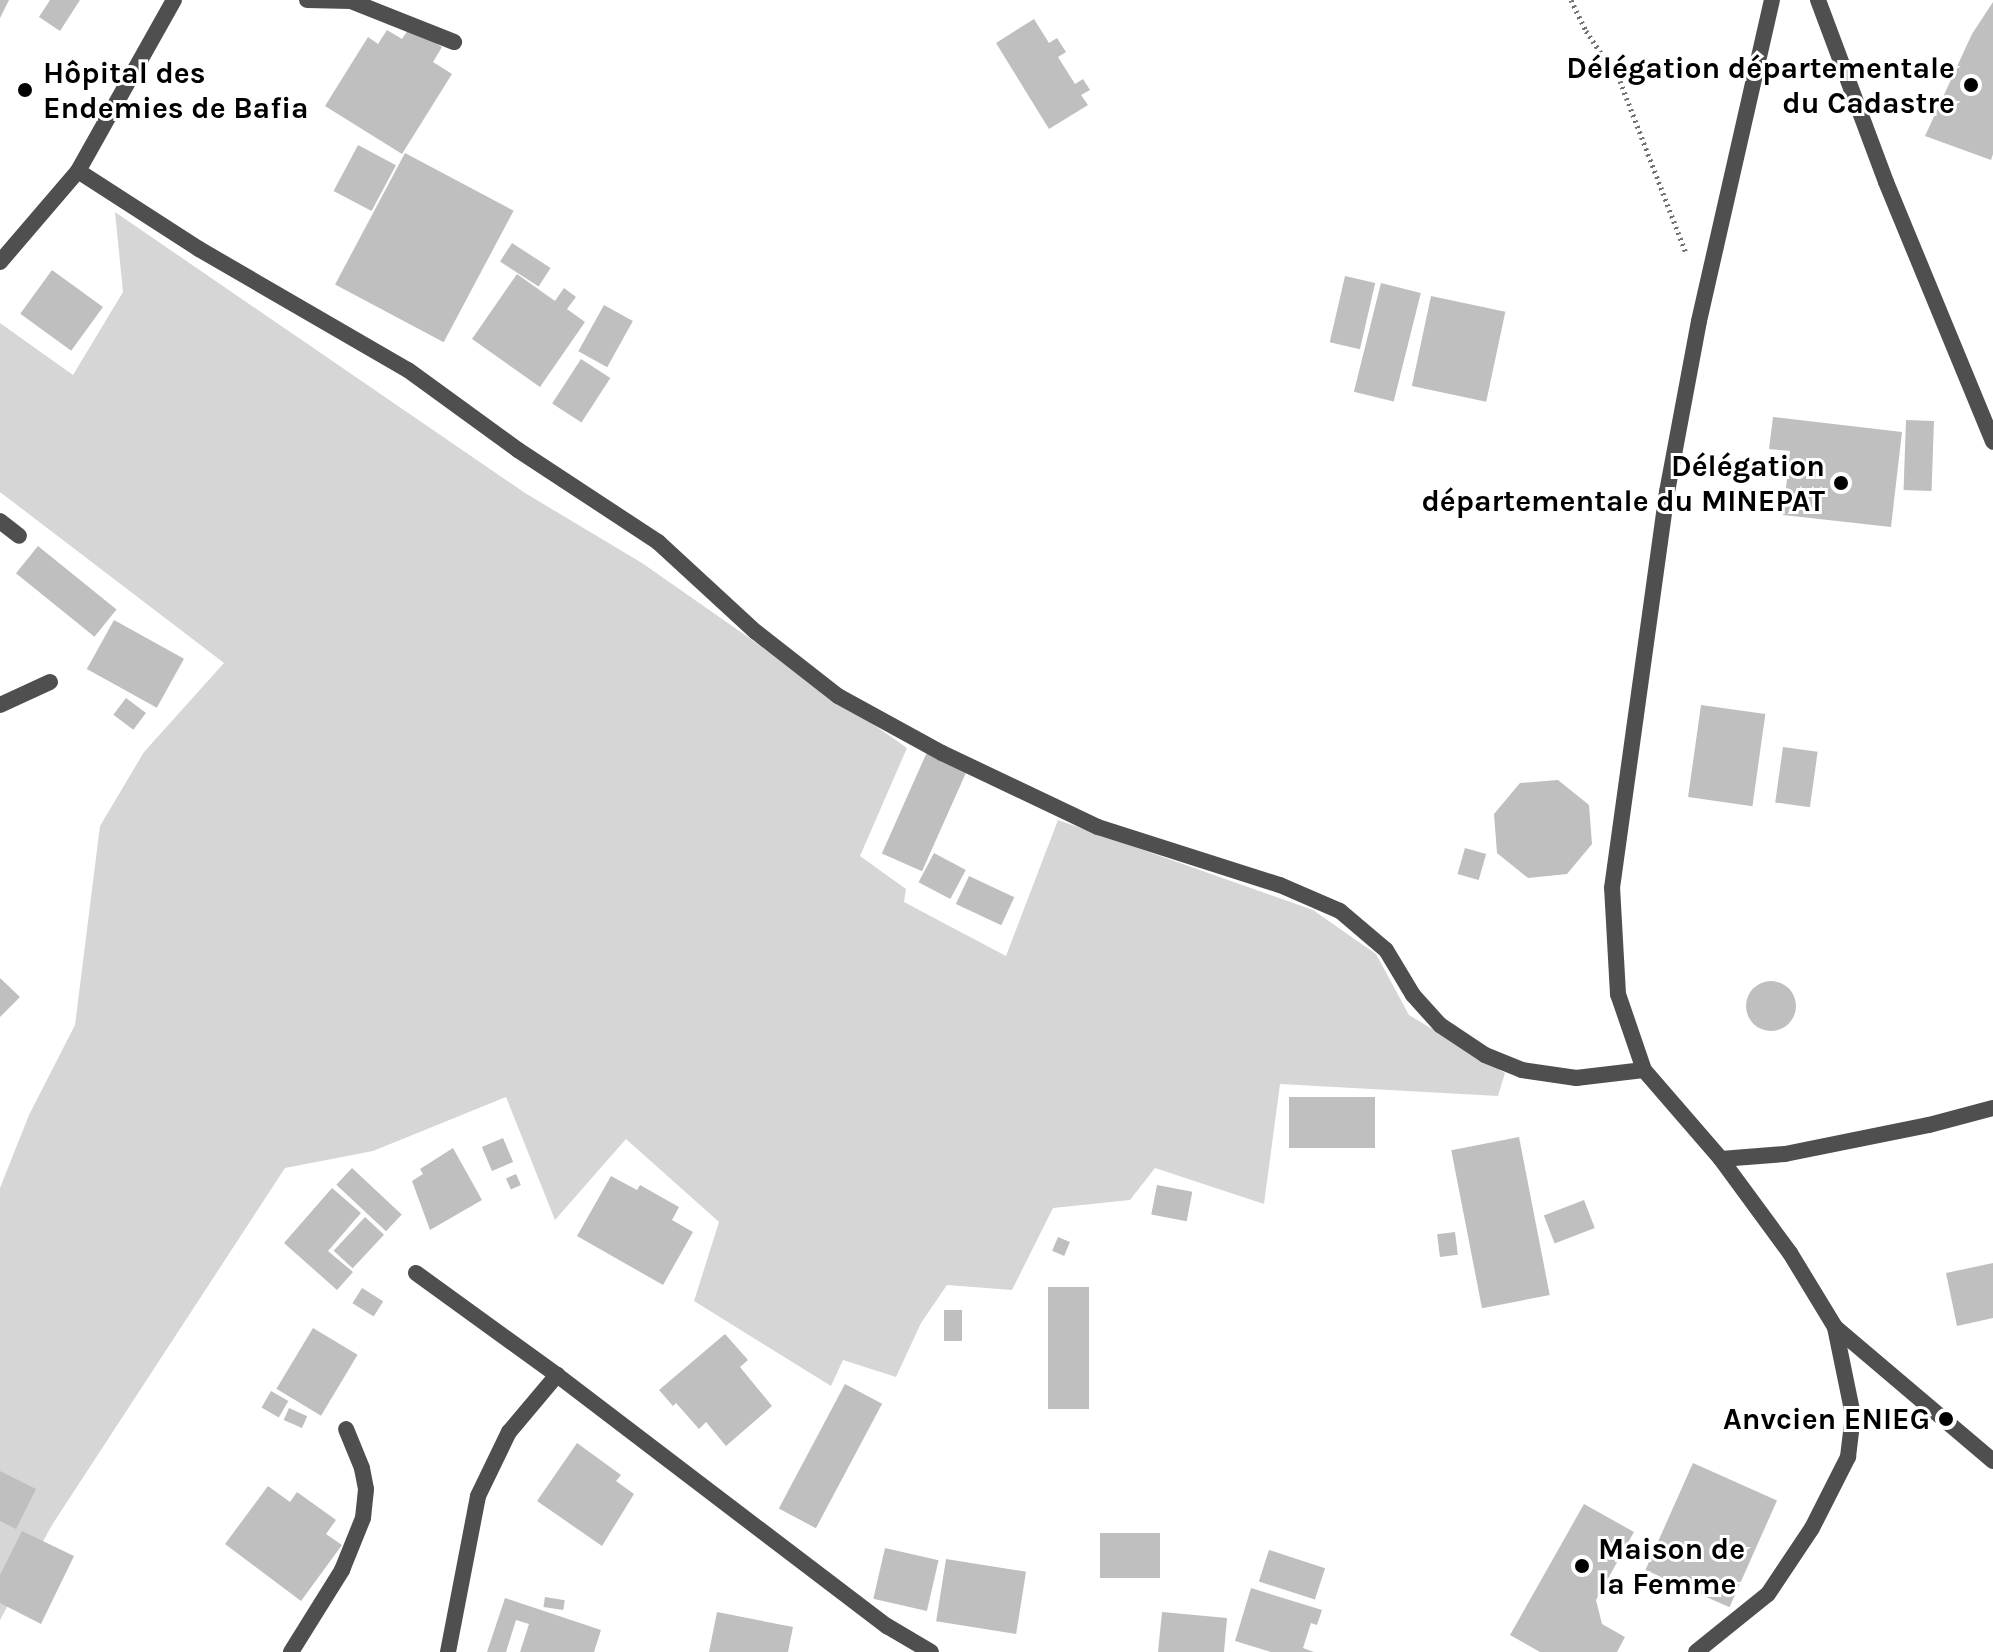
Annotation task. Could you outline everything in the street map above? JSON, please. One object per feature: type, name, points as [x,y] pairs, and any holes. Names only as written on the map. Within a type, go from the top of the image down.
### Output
[{"type":"street","points":[[0,262],[78,171],[174,0]]},
{"type":"street","points":[[307,0],[351,1],[454,42]]},
{"type":"street","points":[[1772,0],[1699,321],[1673,460],[1612,888],[1618,994],[1644,1070],[1721,1159],[1790,1253],[1835,1327],[1993,1461]]},
{"type":"street","points":[[1818,0],[1886,182],[1993,442]]},
{"type":"street","points":[[78,171],[160,226],[408,370],[518,450],[658,542],[756,632],[838,696],[942,753],[1098,827],[1280,885],[1340,911],[1386,950],[1413,995],[1440,1025],[1485,1055],[1522,1070],[1576,1078],[1644,1070]]},
{"type":"street","points":[[0,521],[19,536]]},
{"type":"street","points":[[0,705],[50,682]]},
{"type":"street","points":[[1721,1159],[1785,1154],[1929,1125],[1993,1108]]},
{"type":"street","points":[[416,1273],[557,1375],[887,1626],[931,1652]]},
{"type":"street","points":[[1696,1652],[1768,1594],[1812,1528],[1848,1457],[1853,1415],[1835,1327]]},
{"type":"street","points":[[448,1652],[478,1496],[509,1432],[557,1375]]},
{"type":"street","points":[[291,1652],[342,1570],[363,1518],[366,1489],[362,1468],[346,1429]]},
{"type":"path","points":[[1571,0],[1586,31],[1620,81],[1688,262]]},
{"type":"shaded area","points":[[115,212],[525,493],[642,563],[907,748],[860,856],[906,889],[904,902],[1006,956],[1058,820],[1313,910],[1376,954],[1409,1015],[1505,1073],[1498,1096],[1280,1084],[1264,1204],[1155,1168],[1130,1200],[1053,1208],[1012,1290],[947,1285],[921,1323],[896,1377],[843,1360],[831,1386],[694,1301],[719,1222],[626,1139],[555,1220],[506,1097],[373,1151],[285,1168],[52,1525],[0,1620],[0,1188],[29,1115],[75,1025],[100,826],[144,752],[224,663],[0,492],[0,323],[73,375],[123,292]]},
{"type":"building","points":[[0,0],[9,0],[0,18]]},
{"type":"building","points":[[50,0],[80,0],[60,31],[39,17]]},
{"type":"building","name":"Délégation départementale du Cadastre","points":[[1993,2],[1991,160],[1925,136],[1972,34]]},
{"type":"building","points":[[1034,19],[1049,43],[1057,38],[1066,52],[1058,57],[1075,84],[1083,79],[1090,90],[1081,95],[1088,105],[1049,129],[996,43]]},
{"type":"building","points":[[410,27],[442,47],[433,62],[452,74],[402,154],[325,106],[368,37],[378,44],[387,30],[402,39]]},
{"type":"building","points":[[358,145],[396,165],[372,211],[334,191]]},
{"type":"building","points":[[405,153],[514,211],[444,342],[335,285]]},
{"type":"building","points":[[512,243],[551,268],[539,287],[500,261]]},
{"type":"building","points":[[52,270],[103,307],[71,351],[20,314]]},
{"type":"building","points":[[517,274],[555,301],[564,288],[576,297],[567,309],[585,322],[540,387],[472,339]]},
{"type":"building","points":[[1345,276],[1375,283],[1360,349],[1330,342]]},
{"type":"building","points":[[1381,283],[1421,293],[1394,402],[1354,392]]},
{"type":"building","points":[[1431,296],[1505,312],[1486,402],[1412,386]]},
{"type":"building","points":[[604,305],[633,321],[607,367],[578,351]]},
{"type":"building","points":[[581,359],[610,378],[581,423],[552,403]]},
{"type":"building","name":"Délégation départementale du MINEPAT","points":[[1773,417],[1902,432],[1891,527],[1783,515],[1790,451],[1769,449]]},
{"type":"building","points":[[1906,420],[1934,421],[1932,491],[1904,490]]},
{"type":"building","points":[[38,546],[116,610],[94,637],[16,573]]},
{"type":"building","points":[[114,620],[184,659],[157,708],[87,669]]},
{"type":"building","points":[[126,698],[146,713],[133,730],[113,715]]},
{"type":"building","points":[[1701,705],[1765,714],[1752,806],[1688,797]]},
{"type":"building","points":[[1783,747],[1818,752],[1810,807],[1775,802]]},
{"type":"building","points":[[927,752],[967,770],[922,871],[882,853]]},
{"type":"building","points":[[1558,780],[1589,805],[1592,844],[1567,874],[1528,878],[1497,853],[1494,814],[1520,783]]},
{"type":"building","points":[[1465,848],[1486,854],[1479,880],[1458,874]]},
{"type":"building","points":[[934,853],[966,870],[950,899],[919,882]]},
{"type":"building","points":[[969,876],[1014,897],[1001,925],[956,904]]},
{"type":"building","points":[[0,978],[20,997],[0,1017]]},
{"type":"building","points":[[1771,981],[1789,988],[1796,1006],[1789,1024],[1771,1031],[1753,1024],[1746,1006],[1753,988]]},
{"type":"building","points":[[1289,1097],[1375,1097],[1375,1148],[1289,1148]]},
{"type":"building","points":[[1519,1137],[1550,1295],[1482,1308],[1451,1150]]},
{"type":"building","points":[[503,1138],[513,1162],[492,1171],[482,1147]]},
{"type":"building","points":[[453,1148],[482,1200],[430,1230],[412,1181],[423,1174],[420,1169]]},
{"type":"building","points":[[352,1168],[402,1214],[386,1231],[336,1185]]},
{"type":"building","points":[[516,1174],[521,1185],[511,1189],[506,1178]]},
{"type":"building","points":[[611,1176],[637,1190],[640,1185],[679,1207],[672,1220],[693,1232],[663,1285],[577,1236]]},
{"type":"building","points":[[1157,1185],[1192,1192],[1187,1221],[1151,1214]]},
{"type":"building","points":[[332,1188],[361,1213],[328,1251],[353,1272],[337,1290],[284,1243]]},
{"type":"building","points":[[1584,1200],[1595,1228],[1555,1243],[1544,1215]]},
{"type":"building","points":[[365,1217],[384,1235],[353,1268],[334,1251]]},
{"type":"building","points":[[1455,1232],[1458,1255],[1440,1257],[1437,1234]]},
{"type":"building","points":[[1058,1237],[1070,1242],[1064,1256],[1052,1251]]},
{"type":"building","points":[[1993,1263],[1993,1318],[1957,1326],[1946,1273]]},
{"type":"building","points":[[1048,1287],[1089,1287],[1089,1409],[1048,1409]]},
{"type":"building","points":[[362,1288],[383,1301],[374,1317],[352,1303]]},
{"type":"building","points":[[944,1310],[962,1310],[962,1341],[944,1341]]},
{"type":"building","points":[[313,1328],[358,1355],[321,1416],[276,1389]]},
{"type":"building","points":[[725,1334],[748,1360],[740,1367],[772,1406],[726,1446],[706,1422],[699,1429],[676,1403],[673,1406],[659,1390]]},
{"type":"building","points":[[845,1384],[882,1404],[816,1528],[779,1508]]},
{"type":"building","points":[[271,1391],[288,1401],[279,1417],[262,1407]]},
{"type":"building","points":[[289,1408],[307,1416],[302,1428],[284,1420]]},
{"type":"building","points":[[577,1443],[621,1475],[616,1481],[634,1494],[602,1546],[537,1501]]},
{"type":"building","points":[[1693,1463],[1777,1500],[1729,1607],[1645,1570]]},
{"type":"building","points":[[0,1471],[36,1489],[16,1529],[0,1521]]},
{"type":"building","points":[[268,1486],[290,1502],[297,1492],[336,1520],[326,1534],[342,1545],[301,1601],[225,1544]]},
{"type":"building","name":"Maison de la Femme","points":[[1584,1504],[1634,1532],[1596,1600],[1602,1624],[1625,1637],[1617,1652],[1540,1652],[1510,1635]]},
{"type":"building","points":[[22,1531],[74,1556],[41,1624],[0,1603],[0,1575]]},
{"type":"building","points":[[1100,1533],[1160,1533],[1160,1578],[1100,1578]]},
{"type":"building","points":[[885,1548],[939,1560],[927,1611],[873,1599]]},
{"type":"building","points":[[1269,1550],[1325,1568],[1315,1600],[1259,1581]]},
{"type":"building","points":[[946,1559],[1026,1572],[1016,1634],[936,1621]]},
{"type":"building","points":[[1251,1588],[1322,1610],[1317,1625],[1311,1623],[1303,1648],[1314,1652],[1271,1652],[1235,1641]]},
{"type":"building","points":[[545,1597],[565,1600],[563,1610],[543,1607]]},
{"type":"building","points":[[505,1598],[601,1630],[594,1652],[520,1652],[529,1624],[516,1620],[506,1652],[487,1652]]},
{"type":"building","points":[[717,1612],[793,1627],[788,1652],[709,1652]]},
{"type":"building","points":[[1162,1612],[1227,1618],[1224,1652],[1158,1652]]},
{"type":"place","name":"Délégation départementale du Cadastre","points":[[1971,85]]},
{"type":"place","name":"Hôpital des Endemies de Bafia","points":[[25,90]]},
{"type":"place","name":"Délégation départementale du MINEPAT","points":[[1841,483]]},
{"type":"place","name":"Anvcien ENIEG","points":[[1946,1419]]},
{"type":"place","name":"Maison de la Femme","points":[[1582,1566]]}]
